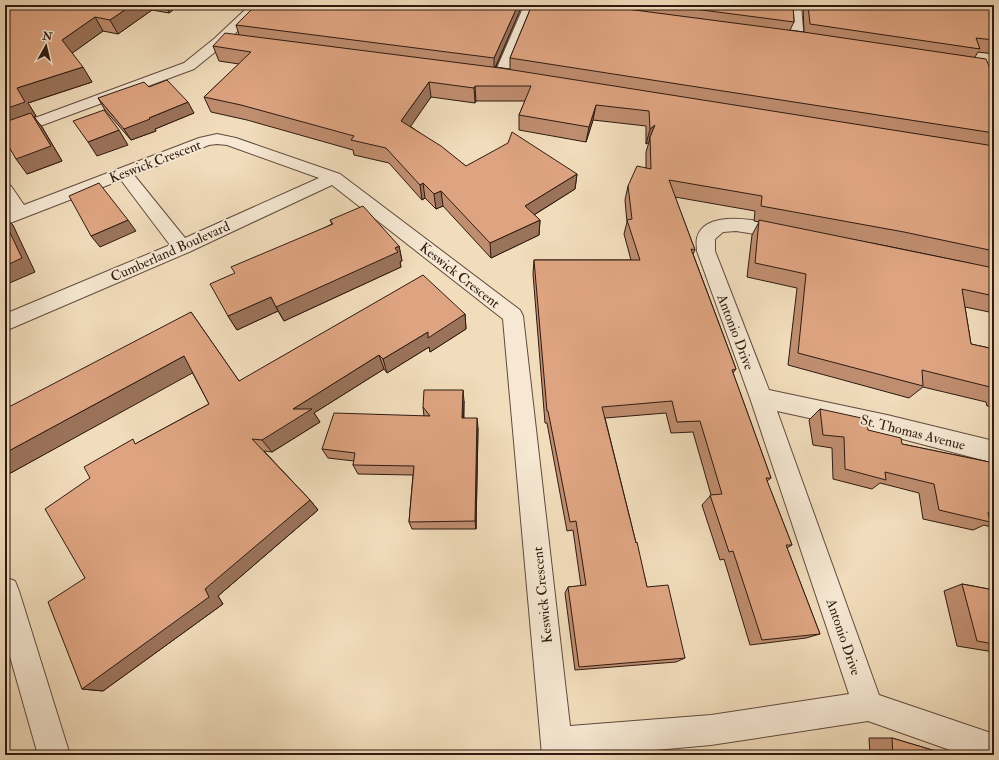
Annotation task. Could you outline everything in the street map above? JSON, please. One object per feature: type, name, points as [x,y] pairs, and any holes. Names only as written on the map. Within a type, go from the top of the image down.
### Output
[{"type":"street","points":[[5,134],[189,66],[220,41],[257,5]]},
{"type":"street","points":[[527,5],[577,12]]},
{"type":"street","points":[[500,77],[530,5]]},
{"type":"street","points":[[795,5],[797,41]]},
{"type":"street","points":[[781,39],[812,44]]},
{"type":"street","points":[[220,41],[236,43]]},
{"type":"street","points":[[484,75],[516,79]]},
{"type":"street","name":"Keswick Crescent","points":[[13,216],[192,146],[217,139],[230,141],[334,178],[513,316],[558,749]]},
{"type":"street","points":[[124,173],[182,247]]},
{"type":"street","name":"Cumberland Boulevard","points":[[5,324],[182,247],[334,178]]},
{"type":"street","points":[[5,190],[13,216]]},
{"type":"street","name":"Antonio Drive","points":[[804,237],[737,226],[719,226],[706,238],[706,251],[761,398],[868,706]]},
{"type":"street","name":"St. Thomas Avenue","points":[[761,398],[887,425],[994,452]]},
{"type":"street","points":[[5,591],[54,755]]},
{"type":"street","points":[[558,749],[711,730],[868,706],[994,750]]},
{"type":"building","points":[[5,5],[132,5],[110,20],[95,17],[62,40],[83,67],[17,88],[25,102],[5,109]]},
{"type":"building","points":[[256,5],[518,5],[494,58],[236,25]]},
{"type":"building","points":[[532,5],[596,5],[803,32],[986,59],[994,78],[994,133],[510,58]]},
{"type":"building","points":[[664,5],[793,5],[794,22]]},
{"type":"building","points":[[808,5],[994,5],[994,40],[976,38],[980,49],[810,24]]},
{"type":"building","points":[[225,33],[500,68],[994,146],[994,251],[904,232],[761,206],[762,196],[669,180],[695,250],[691,249],[736,369],[732,370],[771,478],[766,478],[792,545],[786,545],[820,634],[762,640],[733,551],[729,552],[710,495],[722,494],[700,421],[677,422],[672,401],[602,407],[636,543],[637,542],[647,587],[668,585],[685,658],[579,667],[568,587],[586,585],[576,521],[570,522],[547,411],[534,260],[640,260],[627,220],[632,219],[628,186],[637,166],[651,169],[650,137],[655,125],[650,129],[649,111],[596,105],[589,127],[519,115],[531,86],[475,86],[474,88],[429,82],[401,121],[441,146],[466,166],[508,143],[512,132],[577,174],[525,206],[540,220],[490,243],[441,191],[434,194],[423,183],[420,185],[386,148],[351,140],[354,136],[241,105],[204,97],[251,52],[213,46]]},
{"type":"building","points":[[167,80],[188,102],[124,129],[98,98],[144,82],[149,87]]},
{"type":"building","points":[[104,110],[119,130],[88,142],[73,121]]},
{"type":"building","points":[[31,113],[51,146],[16,159],[5,140],[5,122]]},
{"type":"building","points":[[99,183],[128,220],[91,236],[69,196]]},
{"type":"building","points":[[363,206],[399,246],[395,248],[398,252],[276,307],[271,297],[228,316],[210,284],[235,273],[231,267],[333,224],[330,220]]},
{"type":"building","points":[[759,220],[994,268],[994,296],[962,289],[971,344],[994,349],[994,388],[922,370],[923,386],[798,353],[806,274],[755,263]]},
{"type":"building","points":[[5,222],[22,258],[5,266]]},
{"type":"building","points":[[423,275],[465,314],[428,338],[428,332],[383,359],[379,355],[293,409],[312,409],[262,440],[252,439],[310,500],[205,589],[209,597],[82,689],[48,602],[85,578],[45,509],[90,478],[84,467],[133,439],[135,444],[209,404],[184,356],[5,453],[5,409],[191,312],[239,381]]},
{"type":"building","points":[[424,390],[463,390],[462,418],[477,418],[475,521],[409,522],[414,466],[353,465],[355,453],[322,449],[334,413],[430,416],[423,407]]},
{"type":"building","points":[[820,409],[866,419],[868,430],[901,438],[902,444],[994,463],[994,514],[988,512],[990,522],[939,510],[934,484],[885,472],[886,480],[845,469],[844,437],[823,435]]},
{"type":"building","points":[[962,584],[994,590],[994,644],[977,641]]},
{"type":"building","points":[[892,738],[949,755],[893,755]]}]
